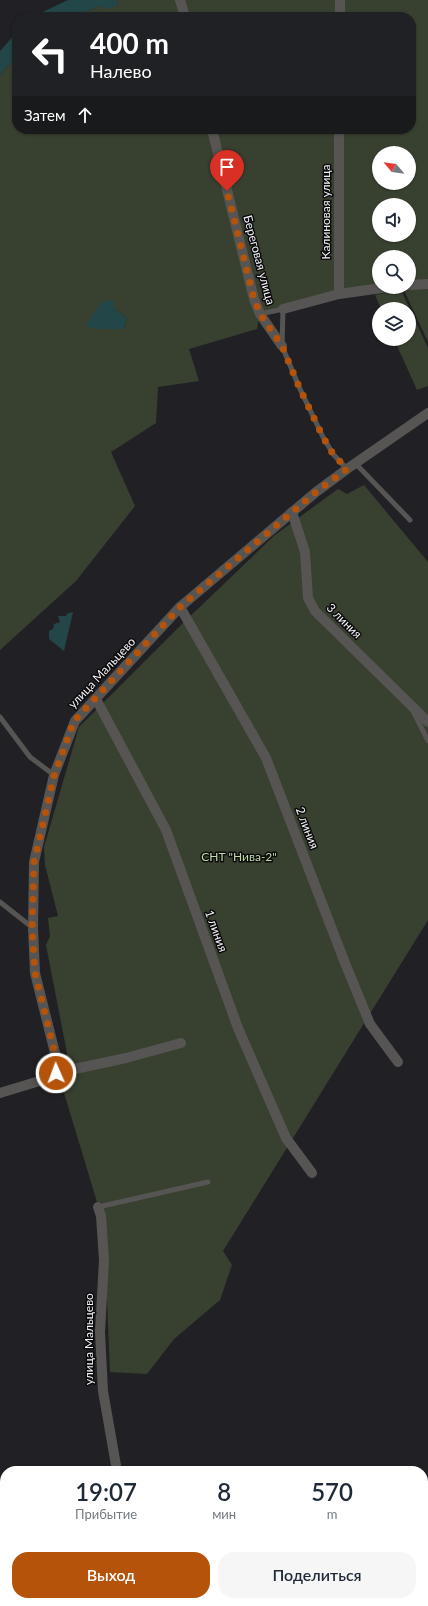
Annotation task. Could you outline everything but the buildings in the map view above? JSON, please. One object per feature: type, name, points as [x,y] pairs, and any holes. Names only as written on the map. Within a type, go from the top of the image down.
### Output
[{"type":"street","points":[[180,0],[184,12]]},
{"type":"street","points":[[340,0],[340,12]]},
{"type":"street","name":"Береговая улица","points":[[213,134],[254,299],[260,314],[282,346]]},
{"type":"street","name":"Калиновая улица","points":[[339,134],[339,294]]},
{"type":"street","points":[[416,285],[428,284]]},
{"type":"street","points":[[283,309],[339,294],[372,289]]},
{"type":"street","name":"улица Мальцево","points":[[56,1073],[56,1058],[35,973],[32,928],[34,862],[54,776],[74,721],[180,607],[292,512],[351,466],[428,413]]},
{"type":"street","name":"3 линия","points":[[292,512],[305,552],[308,598],[315,611],[428,722]]},
{"type":"street","name":"2 линия","points":[[180,607],[266,758],[344,963],[370,1024],[398,1062]]},
{"type":"street","name":"1 линия","points":[[96,699],[166,830],[238,1028],[286,1138],[312,1172]]},
{"type":"street","points":[[0,1093],[46,1079],[56,1073],[126,1058],[181,1043]]},
{"type":"street","name":"улица Мальцево","points":[[98,1207],[104,1260],[100,1332],[102,1391],[116,1466]]},
{"type":"lane","points":[[260,314],[283,309],[282,346],[300,389],[323,437],[333,454],[351,466],[410,520]]},
{"type":"lane","points":[[410,705],[428,741]]},
{"type":"lane","points":[[0,717],[30,757],[54,776]]},
{"type":"lane","points":[[0,902],[32,928]]},
{"type":"lane","points":[[98,1207],[208,1182]]},
{"type":"lane","points":[[0,1517],[0,1534]]},
{"type":"green space","points":[[118,0],[428,0],[428,284],[416,285],[416,250],[372,250],[372,289],[260,314],[257,329],[189,349],[199,381],[158,387],[156,423],[111,452],[135,506],[76,581],[0,650],[0,75],[12,62],[12,134],[416,134],[416,12],[85,12],[99,6],[117,5]],"holes":[[[115,309],[127,318],[124,329],[96,329]]]},
{"type":"green space","points":[[416,287],[428,287],[428,342],[416,316],[416,302],[409,302],[406,294],[416,294]]},
{"type":"green space","points":[[403,294],[407,302],[378,302],[375,295]]},
{"type":"green space","points":[[416,322],[428,348],[428,386],[417,390],[397,346],[416,346]]},
{"type":"green space","name":"СНТ \"Нива-2\"","points":[[364,485],[428,562],[428,920],[223,1251],[232,1265],[220,1300],[174,1339],[147,1374],[110,1372],[103,1203],[97,1202],[61,1083],[67,1053],[46,945],[50,936],[48,918],[58,916],[45,865],[44,847],[79,727],[182,624],[275,535],[338,489],[347,494]]},
{"type":"water","points":[[68,0],[118,0],[117,5],[109,9],[99,6],[85,12],[43,12]]},
{"type":"water","points":[[12,38],[12,62],[0,75],[0,51]]},
{"type":"water","points":[[113,300],[115,309],[127,318],[124,329],[96,329],[87,326],[90,318],[102,302]]},
{"type":"water","points":[[73,612],[64,651],[49,639],[49,631],[53,629],[54,624],[60,622],[58,616],[66,616],[68,613]]},
{"type":"route","points":[[56,1073],[56,1058],[35,973],[32,928],[34,862],[54,776],[74,721],[180,607],[316,492],[347,469],[333,454],[323,437],[300,389],[282,346],[260,314],[254,299],[227,191]]}]
